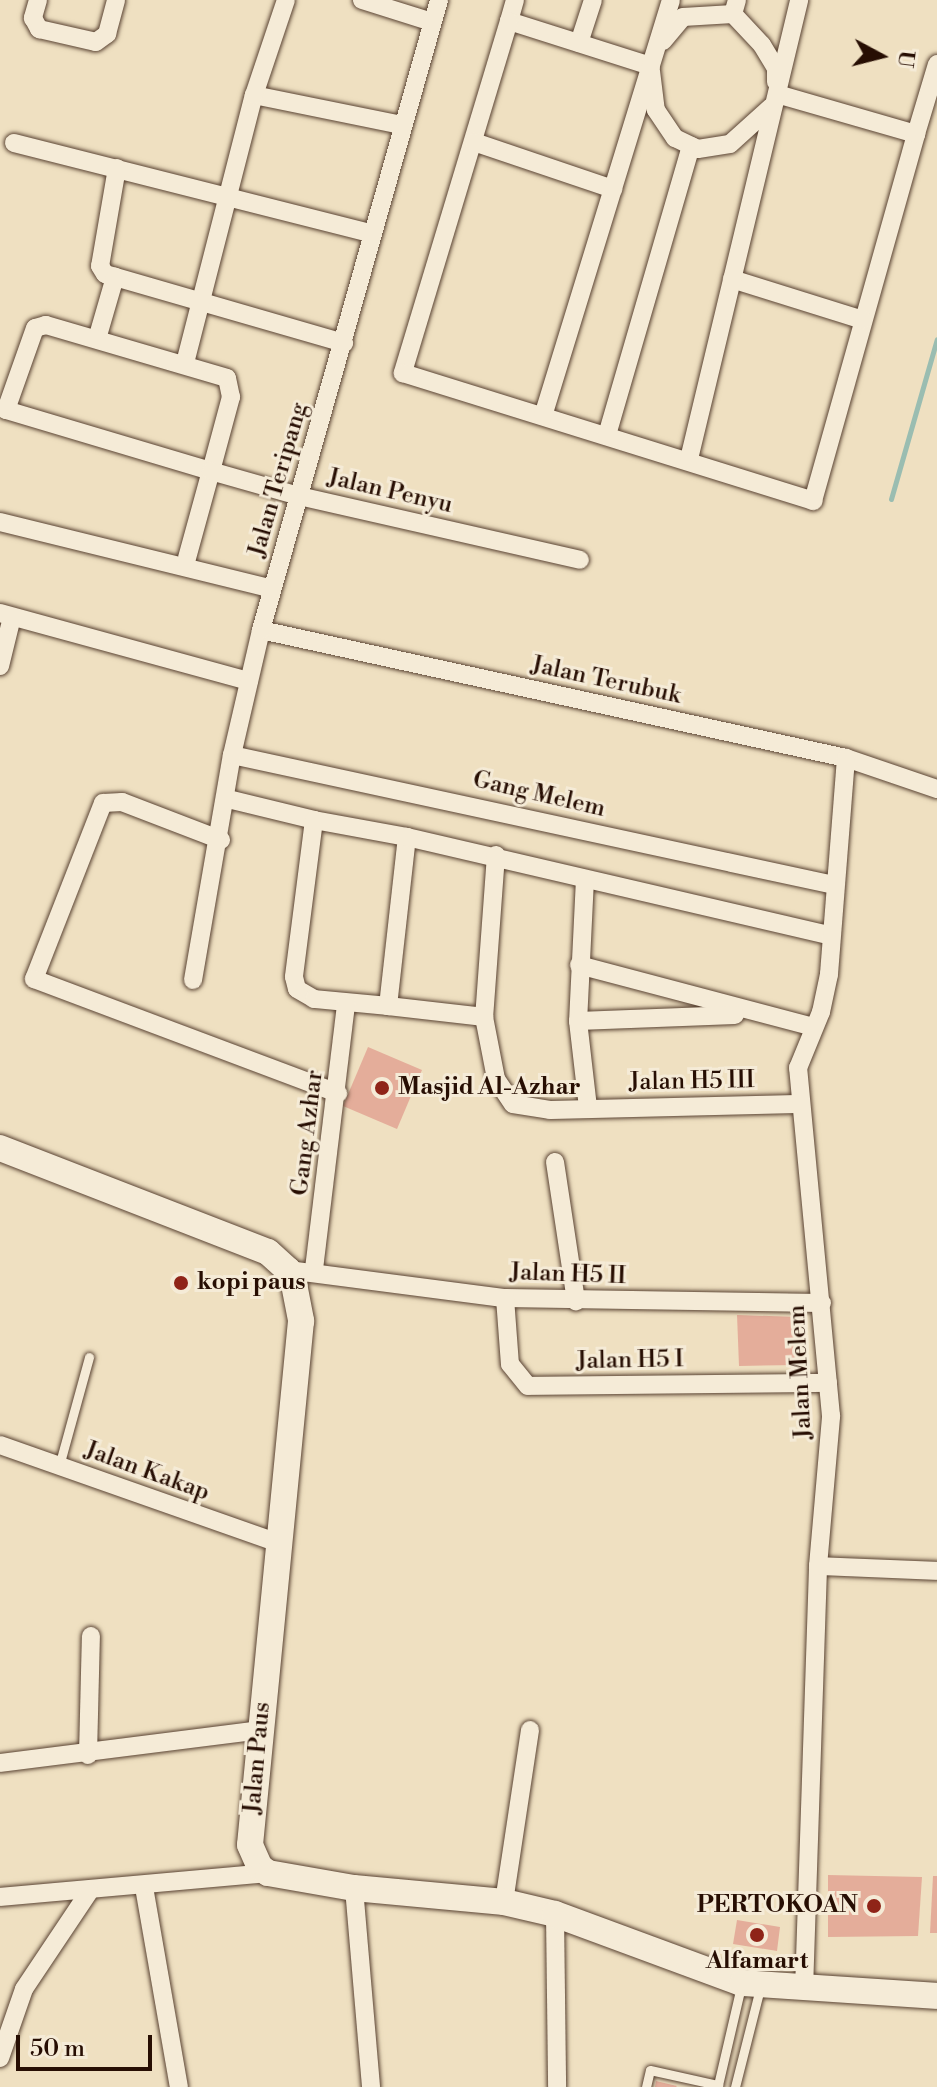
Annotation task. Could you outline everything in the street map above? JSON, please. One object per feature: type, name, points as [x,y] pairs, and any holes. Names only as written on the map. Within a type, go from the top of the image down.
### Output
[{"type":"main road","points":[[0,1148],[246,1243],[301,1270]]},
{"type":"main road","name":"Jalan Paus","points":[[268,1873],[254,1861],[250,1845],[301,1321],[301,1270]]},
{"type":"main road","points":[[268,1873],[354,1888],[504,1902],[555,1914],[751,1984],[804,1990],[937,1996]]},
{"type":"street","points":[[38,0],[33,18],[39,29],[96,42],[107,34],[116,0]]},
{"type":"street","points":[[185,363],[254,95],[286,0]]},
{"type":"street","points":[[362,0],[432,22]]},
{"type":"street","name":"Jalan Teripang","points":[[193,980],[221,840],[232,755],[261,630],[439,0]]},
{"type":"street","points":[[515,0],[403,373],[689,459],[813,501],[937,64]]},
{"type":"street","points":[[579,43],[593,0]]},
{"type":"street","points":[[543,416],[671,0]]},
{"type":"street","points":[[689,459],[799,0]]},
{"type":"street","points":[[735,7],[776,68],[777,94],[766,115],[730,144],[691,146],[675,138],[656,110],[651,66],[667,33],[683,17],[735,7]]},
{"type":"street","points":[[509,21],[651,66]]},
{"type":"street","points":[[777,94],[916,134]]},
{"type":"street","points":[[254,95],[402,125]]},
{"type":"street","points":[[474,142],[613,189]]},
{"type":"street","points":[[14,143],[373,234]]},
{"type":"street","points":[[607,435],[691,146]]},
{"type":"street","points":[[117,168],[100,266],[115,277],[344,343]]},
{"type":"street","points":[[115,277],[97,339],[225,376],[231,389],[187,558]]},
{"type":"street","points":[[732,279],[863,320]]},
{"type":"street","name":"Jalan Penyu","points":[[97,339],[46,325],[35,328],[6,410],[299,496],[580,560]]},
{"type":"street","points":[[0,522],[272,589]]},
{"type":"street","points":[[0,666],[6,615],[249,681]]},
{"type":"street","name":"Jalan Terubuk","points":[[261,630],[846,758],[937,789]]},
{"type":"street","name":"Gang Melem","points":[[232,755],[834,885]]},
{"type":"street","name":"Jalan Melem","points":[[804,1990],[818,1566],[830,1442],[822,1303],[798,1104],[800,1055],[826,993],[846,758]]},
{"type":"street","points":[[228,799],[314,820],[496,855],[585,879],[831,936]]},
{"type":"street","points":[[221,840],[122,802],[103,803],[34,979],[338,1093]]},
{"type":"street","points":[[314,820],[294,977],[297,989],[309,998],[484,1017],[496,855]]},
{"type":"street","points":[[388,1006],[407,837]]},
{"type":"street","points":[[585,879],[578,1021],[588,1108]]},
{"type":"street","points":[[579,965],[753,1014],[814,1027]]},
{"type":"street","name":"Gang Azhar","points":[[301,1270],[338,1093],[346,1003]]},
{"type":"street","points":[[578,1021],[753,1014]]},
{"type":"street","name":"Jalan H5 III","points":[[484,1017],[496,1079],[513,1104],[550,1110],[798,1104]]},
{"type":"street","points":[[555,1162],[576,1301]]},
{"type":"street","name":"Jalan H5 II","points":[[301,1270],[505,1298],[822,1303]]},
{"type":"street","name":"Jalan H5 I","points":[[505,1298],[510,1364],[528,1386],[828,1383]]},
{"type":"street","name":"Jalan Kakap","points":[[0,1445],[279,1543]]},
{"type":"street","points":[[818,1566],[937,1571]]},
{"type":"street","points":[[88,1755],[91,1636]]},
{"type":"street","points":[[0,1763],[88,1755],[260,1730]]},
{"type":"street","points":[[504,1902],[530,1730]]},
{"type":"street","points":[[0,1897],[89,1892],[268,1873]]},
{"type":"street","points":[[144,1887],[179,2087]]},
{"type":"street","points":[[354,1888],[371,2087]]},
{"type":"street","points":[[0,2058],[24,1989],[89,1892]]},
{"type":"street","points":[[555,1914],[557,2087]]},
{"type":"lane","points":[[59,1466],[89,1357]]},
{"type":"lane","points":[[646,2087],[650,2070],[718,2085],[751,1984]]},
{"type":"lane","points":[[735,2087],[751,1984]]},
{"type":"building","name":"Masjid Al-Azhar","points":[[368,1047],[422,1070],[397,1129],[343,1106]]},
{"type":"building","points":[[737,1315],[798,1317],[799,1365],[739,1366]]},
{"type":"building","name":"PERTOKOAN","points":[[828,1875],[922,1877],[918,1936],[828,1937]]},
{"type":"building","points":[[933,1876],[937,1876],[937,1933],[930,1933]]},
{"type":"building","name":"Alfamart","points":[[737,1920],[780,1927],[777,1951],[733,1944]]},
{"type":"building","points":[[656,2081],[677,2086],[655,2087]]},
{"type":"waterway","points":[[891,499],[937,339]]},
{"type":"place","name":"Masjid Al-Azhar","points":[[382,1088]]},
{"type":"place","name":"kopi paus","points":[[181,1283]]},
{"type":"place","name":"PERTOKOAN","points":[[874,1906]]},
{"type":"place","name":"Alfamart","points":[[757,1935]]}]
